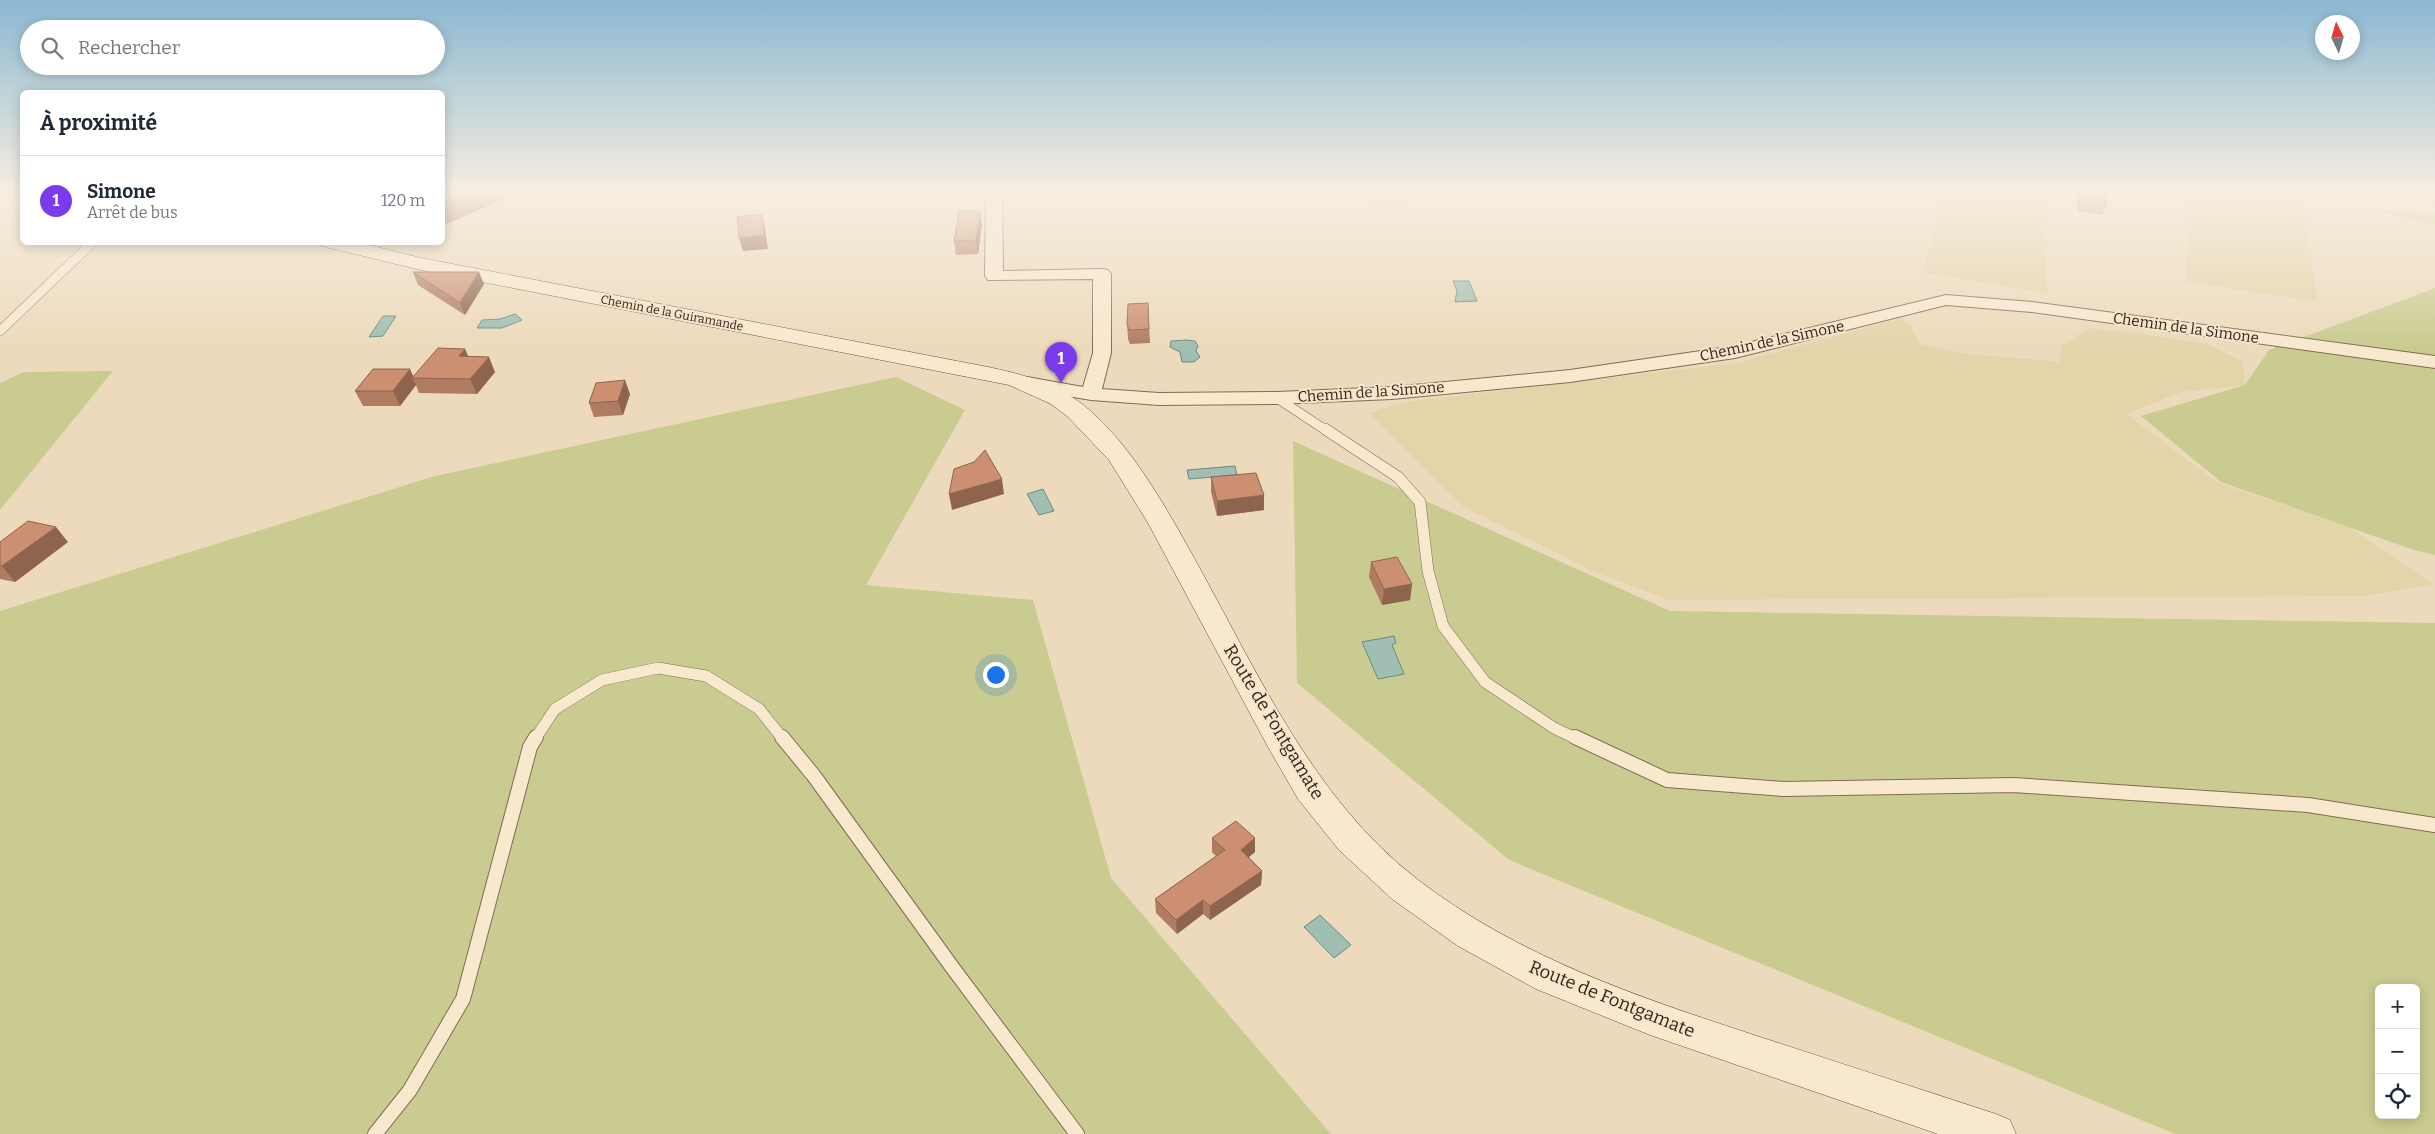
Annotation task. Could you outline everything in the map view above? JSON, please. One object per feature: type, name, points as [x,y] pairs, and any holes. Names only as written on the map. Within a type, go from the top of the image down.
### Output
[{"type":"street","points":[[994,244],[994,276],[1102,274],[1102,353],[1090,394]]},
{"type":"street","name":"Chemin de la Guiramande","points":[[342,245],[421,264],[1016,380]]},
{"type":"street","name":"Chemin de la Simone","points":[[1016,380],[1090,394],[1159,399],[1277,398],[1392,393],[1550,378],[1735,352],[1946,300],[2032,307],[2435,362]]},
{"type":"street","name":"Route de Fontgamate","points":[[1016,380],[1059,399],[1076,412],[1119,456],[1161,523],[1279,739],[1310,790],[1351,840],[1404,889],[1471,935],[1549,977],[1650,1018],[1996,1134]]},
{"type":"lane","points":[[0,331],[91,245]]},
{"type":"lane","points":[[1277,398],[1398,477],[1420,502],[1428,571],[1443,626],[1485,682],[1554,728],[1667,780],[1783,789],[2014,785],[2308,805],[2435,825]]},
{"type":"lane","points":[[375,1134],[410,1090],[463,999],[530,747],[555,709],[602,680],[658,668],[706,676],[760,709],[814,776],[952,967],[1077,1134]]},
{"type":"shaded area","points":[[1930,244],[2046,244],[2047,293],[1923,273]]},
{"type":"shaded area","points":[[2187,244],[2310,244],[2317,302],[2185,281]]},
{"type":"shaded area","points":[[1453,281],[1469,281],[1477,301],[1455,302],[1457,291]]},
{"type":"shaded area","points":[[515,314],[522,320],[502,328],[477,328],[482,320],[500,319]]},
{"type":"shaded area","points":[[383,316],[396,316],[383,336],[369,337]]},
{"type":"shaded area","points":[[1901,318],[1910,325],[1920,344],[1958,353],[2059,362],[2062,345],[2090,328],[2131,332],[2208,344],[2243,362],[2245,385],[2181,392],[2127,414],[2218,483],[2347,526],[2433,584],[2366,596],[1669,600],[1592,571],[1464,507],[1369,413],[1404,402],[1737,363]]},
{"type":"shaded area","points":[[1171,341],[1195,341],[1198,346],[1196,351],[1200,357],[1194,362],[1182,362],[1180,352],[1170,347]]},
{"type":"shaded area","points":[[1235,466],[1237,475],[1189,479],[1187,470]]},
{"type":"shaded area","points":[[1043,489],[1054,511],[1039,515],[1027,494]]},
{"type":"shaded area","points":[[1394,636],[1396,643],[1392,645],[1404,674],[1378,679],[1362,642]]},
{"type":"shaded area","points":[[1320,915],[1351,945],[1334,958],[1304,927]]},
{"type":"green space","points":[[2435,288],[2435,555],[2414,550],[2221,482],[2141,416],[2245,385],[2269,350]]},
{"type":"green space","points":[[113,371],[0,510],[0,383],[24,372]]},
{"type":"green space","points":[[896,377],[965,410],[866,585],[1033,600],[1111,878],[1331,1134],[0,1134],[0,611],[435,476]]},
{"type":"green space","points":[[1293,441],[1670,611],[2435,623],[2435,1134],[2175,1134],[1509,860],[1297,683]]},
{"type":"building","points":[[413,272],[479,272],[460,303]]},
{"type":"building","points":[[1148,303],[1149,329],[1129,330],[1127,324],[1128,304]]},
{"type":"building","points":[[438,348],[465,349],[459,356],[489,357],[470,379],[412,378]]},
{"type":"building","points":[[373,369],[410,369],[393,391],[355,391]]},
{"type":"building","points":[[625,380],[618,401],[589,403],[596,383]]},
{"type":"building","points":[[985,450],[1002,479],[949,494],[954,469],[974,462]]},
{"type":"building","points":[[1256,473],[1264,495],[1217,501],[1211,477]]},
{"type":"building","points":[[28,521],[56,527],[2,566],[0,565],[0,542]]},
{"type":"building","points":[[1397,557],[1412,584],[1384,589],[1371,562]]},
{"type":"building","points":[[1236,821],[1255,838],[1241,850],[1262,871],[1210,906],[1203,900],[1176,920],[1155,899],[1225,850],[1212,838]]},
{"type":"place","name":"Simone","points":[[1061,383]]}]
